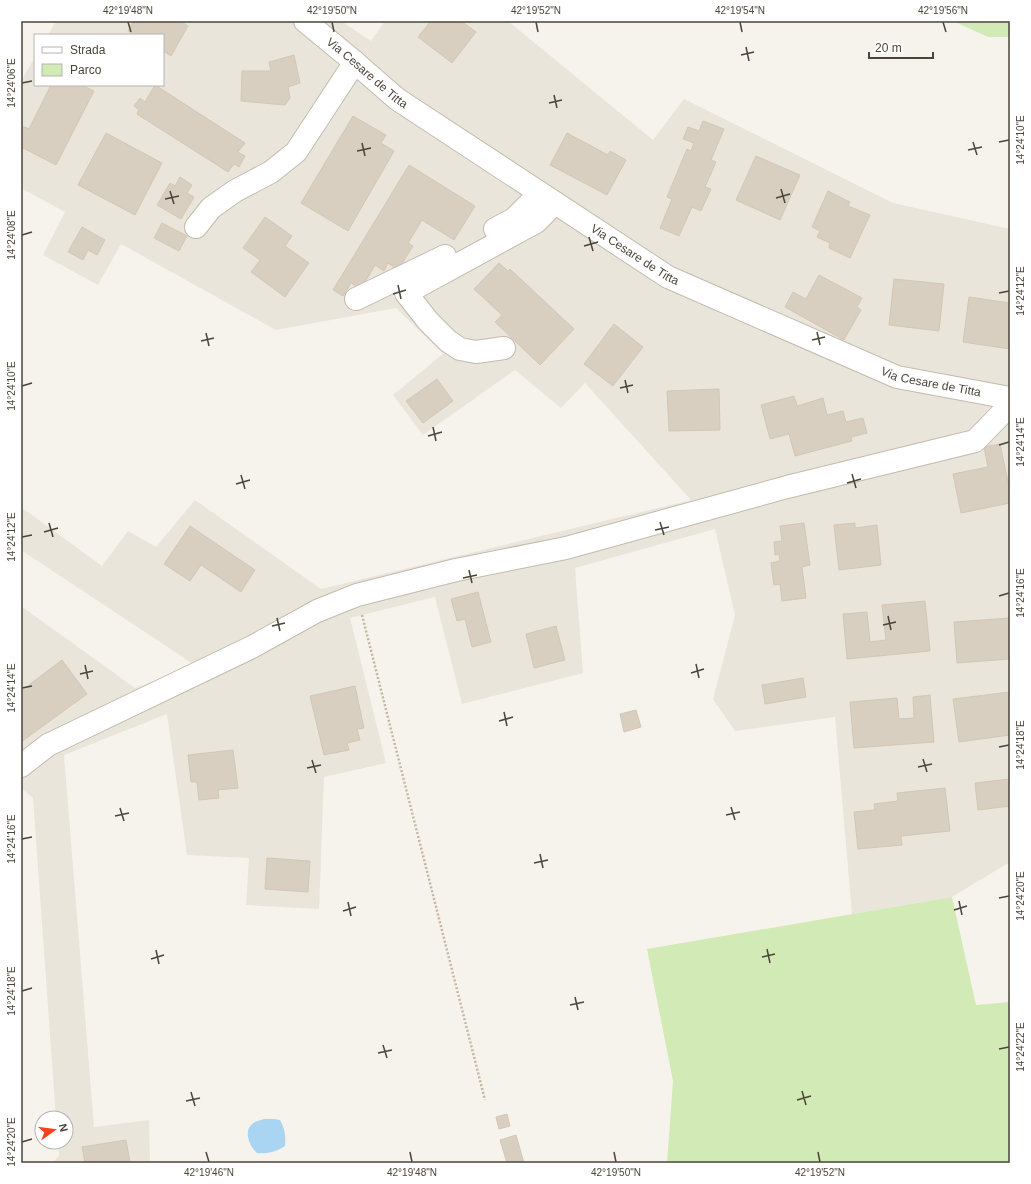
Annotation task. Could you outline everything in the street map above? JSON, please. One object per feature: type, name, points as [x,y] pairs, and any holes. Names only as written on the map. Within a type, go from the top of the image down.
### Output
[{"type":"street","name":"Via Cesare de Titta","points":[[305,21],[397,99],[668,277],[896,378],[1010,398]]},
{"type":"street","points":[[196,226],[211,208],[235,191],[270,172],[296,152],[354,62]]},
{"type":"street","points":[[356,299],[421,268],[514,219],[548,198]]},
{"type":"street","points":[[504,348],[476,352],[460,350],[448,341],[428,321],[406,294],[536,222],[548,198]]},
{"type":"street","points":[[21,766],[48,745],[252,647],[317,611],[357,595],[456,570],[566,548],[787,487],[976,441],[1010,405]]},
{"type":"path","points":[[357,595],[485,1100]]},
{"type":"shaded area","points":[[56,21],[341,21],[371,41],[385,21],[508,21],[653,140],[684,99],[893,203],[1010,229],[1010,862],[952,897],[852,914],[835,717],[735,731],[713,699],[735,615],[715,529],[575,568],[583,673],[462,704],[435,597],[350,618],[386,763],[324,777],[319,909],[246,905],[249,858],[187,855],[167,714],[64,755],[94,1127],[149,1120],[150,1163],[52,1163],[59,1156],[59,1150],[74,1150],[74,1110],[55,1110],[33,798],[21,788],[21,606],[135,688],[196,666],[21,550],[21,507],[102,566],[128,531],[156,547],[195,500],[321,589],[691,500],[585,383],[561,408],[515,370],[423,435],[393,395],[443,354],[396,308],[276,330],[121,244],[98,285],[43,255],[65,212],[21,188],[21,81],[34,59],[34,86],[164,86],[164,34],[49,34]]},
{"type":"green space","points":[[953,21],[1010,21],[1010,37],[988,37]]},
{"type":"green space","points":[[952,897],[976,1005],[1010,1002],[1010,1163],[667,1163],[673,1081],[647,949]]},
{"type":"water","points":[[264,1119],[280,1120],[285,1133],[285,1146],[271,1152],[257,1153],[249,1142],[248,1133],[251,1125]]},
{"type":"building","points":[[134,21],[180,21],[188,26],[171,56],[164,52],[164,34],[133,34],[128,31]]},
{"type":"building","points":[[431,21],[461,21],[476,32],[452,63],[418,37]]},
{"type":"building","points":[[294,55],[300,83],[288,87],[290,98],[285,105],[241,101],[242,71],[271,71],[269,62]]},
{"type":"building","points":[[50,86],[84,86],[94,91],[56,165],[21,147],[22,126],[29,129]]},
{"type":"building","points":[[154,86],[157,86],[245,143],[238,152],[245,156],[239,167],[234,164],[228,172],[137,114],[139,110],[134,106],[140,98],[145,102]]},
{"type":"building","points":[[353,116],[386,135],[381,143],[394,151],[348,231],[301,203]]},
{"type":"building","points":[[703,121],[724,129],[711,160],[716,162],[705,187],[711,189],[701,211],[692,207],[679,236],[660,228],[672,199],[667,197],[687,149],[691,151],[694,143],[683,139],[688,127],[699,131]]},
{"type":"building","points":[[106,133],[162,163],[135,215],[78,185]]},
{"type":"building","points":[[567,133],[608,155],[610,151],[626,160],[607,195],[550,165]]},
{"type":"building","points":[[756,156],[800,175],[780,220],[736,200]]},
{"type":"building","points":[[409,165],[475,206],[454,240],[422,220],[408,243],[413,246],[398,270],[388,263],[384,271],[375,265],[361,289],[351,283],[343,296],[333,290]]},
{"type":"building","points":[[180,177],[192,185],[187,193],[194,197],[181,219],[157,205],[170,183],[175,186]]},
{"type":"building","points":[[828,191],[850,202],[848,206],[870,215],[850,258],[829,248],[830,243],[817,237],[820,231],[812,227]]},
{"type":"building","points":[[265,217],[292,236],[285,246],[309,263],[285,297],[251,272],[260,260],[243,248]]},
{"type":"building","points":[[162,223],[187,236],[179,251],[154,238]]},
{"type":"building","points":[[82,227],[105,240],[97,255],[88,250],[83,260],[68,252]]},
{"type":"building","points":[[499,263],[508,271],[510,269],[574,329],[540,365],[495,322],[502,315],[474,289]]},
{"type":"building","points":[[819,275],[862,298],[857,307],[861,310],[844,340],[785,307],[793,292],[806,299]]},
{"type":"building","points":[[894,279],[944,284],[939,331],[889,325]]},
{"type":"building","points":[[969,297],[1010,303],[1010,349],[963,342]]},
{"type":"building","points":[[614,324],[643,347],[613,386],[584,364]]},
{"type":"building","points":[[437,379],[453,401],[423,423],[406,401]]},
{"type":"building","points":[[719,389],[720,430],[669,431],[667,391]]},
{"type":"building","points":[[794,396],[797,406],[823,398],[827,415],[843,411],[846,422],[863,418],[867,433],[851,437],[852,441],[795,456],[789,434],[770,439],[761,405]]},
{"type":"building","points":[[1000,444],[1010,491],[1010,503],[961,513],[953,474],[988,467],[984,447]]},
{"type":"building","points":[[804,523],[810,565],[802,567],[806,598],[782,601],[780,584],[774,585],[771,563],[780,561],[779,554],[775,555],[774,542],[782,541],[780,526]]},
{"type":"building","points":[[855,523],[855,528],[877,525],[881,565],[839,570],[834,525]]},
{"type":"building","points":[[190,526],[255,570],[241,592],[201,565],[190,581],[164,564]]},
{"type":"building","points":[[478,592],[491,642],[472,647],[465,619],[457,621],[451,599]]},
{"type":"building","points":[[925,601],[930,651],[847,659],[843,614],[867,612],[870,642],[886,640],[882,605]]},
{"type":"building","points":[[1010,618],[1010,659],[957,663],[954,622]]},
{"type":"building","points":[[556,626],[565,660],[534,668],[526,634]]},
{"type":"building","points":[[62,660],[87,694],[21,742],[21,691]]},
{"type":"building","points":[[803,678],[806,697],[765,704],[762,685]]},
{"type":"building","points":[[355,686],[364,728],[357,729],[360,740],[347,743],[349,750],[324,755],[310,696]]},
{"type":"building","points":[[1010,692],[1010,735],[959,742],[953,699]]},
{"type":"building","points":[[930,695],[934,742],[854,748],[850,702],[897,698],[899,719],[914,718],[913,697]]},
{"type":"building","points":[[636,710],[641,727],[624,732],[620,714]]},
{"type":"building","points":[[233,750],[238,788],[218,790],[219,798],[199,800],[197,782],[191,782],[188,755]]},
{"type":"building","points":[[1010,779],[1010,806],[978,810],[975,783]]},
{"type":"building","points":[[945,788],[950,831],[901,836],[902,845],[858,849],[854,812],[875,810],[874,804],[898,801],[897,793]]},
{"type":"building","points":[[267,858],[310,861],[308,892],[265,889]]},
{"type":"building","points":[[507,1114],[510,1126],[499,1129],[496,1117]]},
{"type":"building","points":[[516,1135],[524,1163],[507,1163],[500,1140]]},
{"type":"building","points":[[126,1140],[130,1163],[85,1163],[82,1147]]}]
